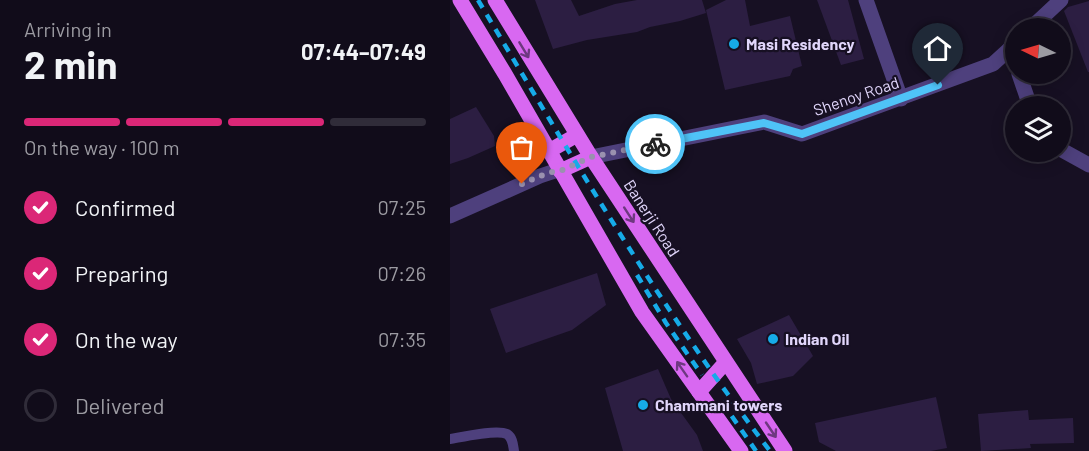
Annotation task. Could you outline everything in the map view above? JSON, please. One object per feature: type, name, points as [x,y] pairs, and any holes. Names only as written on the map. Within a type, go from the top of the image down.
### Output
[{"type":"main road","points":[[460,0],[642,312],[741,451]]},
{"type":"main road","name":"Banerji Road","points":[[495,0],[591,157],[785,451]]},
{"type":"main road","points":[[549,151],[577,135]]},
{"type":"main road","points":[[560,171],[591,157]]},
{"type":"main road","points":[[699,392],[725,363]]},
{"type":"street","points":[[866,0],[901,99]]},
{"type":"street","points":[[1042,18],[1061,0]]},
{"type":"street","name":"Shenoy Road","points":[[591,157],[764,123],[802,134],[993,64],[1005,53]]},
{"type":"street","points":[[1071,155],[1089,165]]},
{"type":"street","points":[[450,216],[540,176],[560,171]]},
{"type":"lane","points":[[450,438],[505,433],[512,439],[514,451]]},
{"type":"building","points":[[535,0],[571,0],[579,16],[615,4],[637,0],[702,0],[706,13],[637,32],[587,40],[553,49]]},
{"type":"building","points":[[726,0],[745,0],[750,26],[790,16],[802,66],[793,69],[790,76],[725,90],[706,10]]},
{"type":"building","points":[[817,0],[848,0],[864,59],[841,65]]},
{"type":"building","points":[[1089,1],[1089,72],[1071,29],[1071,18],[1067,18],[1064,11],[1068,7]]},
{"type":"building","points":[[476,107],[494,136],[495,146],[450,164],[450,119]]},
{"type":"building","points":[[597,273],[606,305],[572,330],[506,353],[490,309]]},
{"type":"building","points":[[789,315],[813,356],[793,376],[757,384],[751,363],[737,339]]},
{"type":"building","name":"Chammani towers","points":[[658,369],[671,399],[697,435],[703,451],[623,451],[605,388]]},
{"type":"building","points":[[936,397],[947,448],[931,451],[836,451],[819,442],[815,423]]},
{"type":"building","points":[[1028,410],[1029,420],[1073,418],[1074,443],[1030,444],[1031,448],[981,451],[978,414]]},
{"type":"railway","points":[[478,0],[654,287],[770,451]]},
{"type":"railway","points":[[637,275],[666,323],[702,375]]},
{"type":"railway","points":[[722,402],[756,451]]},
{"type":"way so far","points":[[522,184],[591,157],[655,144]]},
{"type":"place","name":"Masi Residency","points":[[734,44]]},
{"type":"place","name":"Indian Oil","points":[[773,339]]},
{"type":"place","name":"Chammani towers","points":[[643,405]]},
{"type":"route","points":[[655,144],[764,123],[802,134],[938,85]]}]
